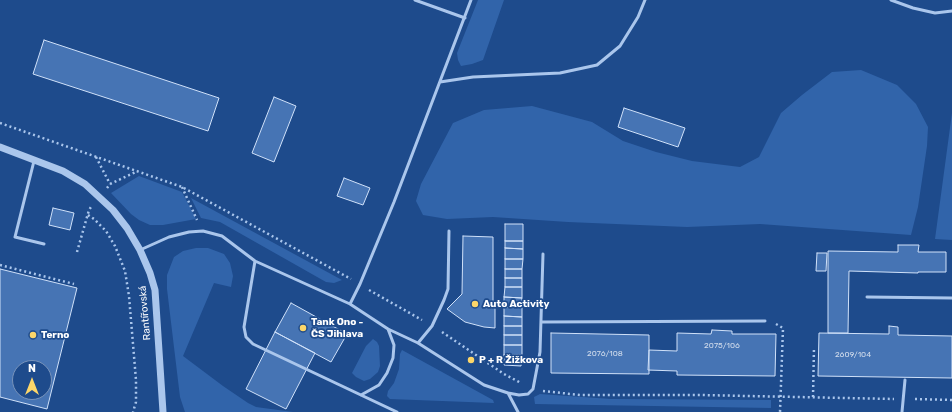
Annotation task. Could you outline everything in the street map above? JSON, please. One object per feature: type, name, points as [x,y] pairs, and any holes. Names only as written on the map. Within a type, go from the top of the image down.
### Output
[{"type":"street","name":"Rantířovská","points":[[0,147],[63,171],[85,184],[113,210],[127,228],[140,250],[150,273],[155,290],[163,412]]},
{"type":"lane","points":[[415,0],[465,18]]},
{"type":"lane","points":[[350,304],[360,284],[394,202],[472,0]]},
{"type":"lane","points":[[440,82],[473,77],[560,73],[597,65],[620,46],[638,17],[645,0]]},
{"type":"lane","points":[[891,0],[913,8],[935,12],[952,11]]},
{"type":"lane","points":[[34,159],[15,237],[44,244]]},
{"type":"lane","points":[[140,250],[169,237],[189,232],[203,231],[222,236],[255,261],[350,304],[388,329],[418,343],[484,385],[518,395],[528,394],[533,389],[540,352],[543,254]]},
{"type":"lane","points":[[418,343],[432,326],[448,289],[449,231]]},
{"type":"lane","points":[[255,261],[244,327],[246,337],[253,344],[397,412]]},
{"type":"lane","points":[[867,297],[952,298]]},
{"type":"lane","points":[[542,322],[765,321]]},
{"type":"lane","points":[[361,395],[379,385],[387,373],[393,358],[394,346],[388,329]]},
{"type":"lane","points":[[902,412],[905,380]]},
{"type":"lane","points":[[508,393],[518,412]]},
{"type":"path","points":[[0,123],[182,187],[360,284],[454,339],[504,374],[533,389],[580,395],[781,396],[952,400]]},
{"type":"path","points":[[96,157],[110,184]]},
{"type":"path","points":[[77,252],[89,210],[99,196],[110,184],[138,171]]},
{"type":"path","points":[[182,187],[203,231]]},
{"type":"path","points":[[88,215],[106,231],[115,246],[125,271],[129,296],[136,380],[136,402],[133,412]]},
{"type":"path","points":[[0,265],[74,284]]},
{"type":"path","points":[[765,321],[774,322],[783,328],[780,412]]},
{"type":"path","points":[[813,397],[814,347]]},
{"type":"shaded area","points":[[478,0],[504,0],[483,60],[461,66],[457,53]]},
{"type":"shaded area","points":[[861,70],[897,85],[916,104],[928,127],[927,146],[918,207],[911,235],[760,224],[687,227],[493,217],[447,219],[423,215],[416,201],[421,184],[453,123],[484,110],[532,106],[592,122],[623,141],[656,152],[692,161],[740,167],[759,157],[781,113],[802,95],[832,72]]},
{"type":"shaded area","points":[[952,113],[952,240],[935,239]]},
{"type":"shaded area","points":[[139,176],[182,192],[196,219],[163,225],[150,225],[131,214],[111,193]]},
{"type":"shaded area","points":[[191,198],[342,280],[334,283],[326,282],[220,222],[201,218]]},
{"type":"shaded area","points":[[196,248],[208,248],[224,254],[230,263],[233,276],[231,287],[214,283],[183,356],[248,403],[256,407],[293,412],[185,412],[180,397],[167,289],[167,275],[174,257],[183,251]]},
{"type":"shaded area","points":[[373,339],[379,346],[380,366],[378,372],[370,379],[364,381],[352,373],[366,346]]},
{"type":"shaded area","points":[[402,350],[493,400],[494,403],[390,399],[387,396],[388,391],[394,383],[399,369],[400,354]]},
{"type":"shaded area","points":[[540,394],[611,399],[771,400],[771,408],[535,404],[534,397]]},
{"type":"building","points":[[44,40],[219,98],[208,131],[33,74]]},
{"type":"building","points":[[274,97],[296,106],[274,162],[252,153]]},
{"type":"building","points":[[624,108],[685,128],[678,147],[618,127]]},
{"type":"building","points":[[344,178],[370,188],[363,205],[337,196]]},
{"type":"building","points":[[53,208],[74,213],[70,230],[49,225]]},
{"type":"building","points":[[505,224],[523,224],[523,241],[505,241]]},
{"type":"building","points":[[463,236],[493,237],[493,305],[495,305],[495,328],[465,322],[447,309],[462,294]]},
{"type":"building","points":[[505,241],[523,241],[523,249],[505,248]]},
{"type":"building","points":[[898,245],[919,245],[918,252],[946,252],[946,272],[918,273],[849,271],[848,333],[828,333],[828,251],[898,252]]},
{"type":"building","points":[[505,248],[523,249],[523,259],[505,259]]},
{"type":"building","points":[[817,253],[827,253],[826,271],[816,271]]},
{"type":"building","points":[[505,259],[523,259],[522,269],[505,269]]},
{"type":"building","name":"Terno","points":[[0,269],[77,288],[52,389],[52,360],[12,360],[12,400],[49,400],[47,409],[0,397]]},
{"type":"building","points":[[505,269],[522,269],[522,278],[505,278]]},
{"type":"building","points":[[505,278],[522,278],[522,287],[505,287]]},
{"type":"building","points":[[505,287],[522,287],[522,298],[504,297]]},
{"type":"building","points":[[504,297],[522,298],[522,307],[504,307]]},
{"type":"building","points":[[291,303],[347,334],[331,362],[275,332]]},
{"type":"building","points":[[504,307],[522,307],[522,317],[504,316]]},
{"type":"building","points":[[504,316],[522,317],[522,326],[504,326]]},
{"type":"building","points":[[504,326],[522,326],[522,335],[504,335]]},
{"type":"building","points":[[889,326],[898,327],[898,335],[952,336],[952,378],[818,376],[819,333],[889,334]]},
{"type":"building","points":[[712,330],[732,331],[732,334],[776,334],[775,376],[677,375],[677,371],[648,370],[649,350],[677,351],[677,333],[711,334]]},
{"type":"building","points":[[275,332],[315,353],[286,409],[246,389]]},
{"type":"building","points":[[551,333],[649,335],[649,374],[551,373]]},
{"type":"building","points":[[504,335],[522,335],[522,345],[504,345]]},
{"type":"building","points":[[504,345],[522,345],[522,355],[504,355]]},
{"type":"building","points":[[504,355],[522,355],[521,366],[504,365]]},
{"type":"place","name":"Auto Activity","points":[[475,304]]},
{"type":"place","name":"Tank Ono - ČS Jihlava","points":[[303,328]]},
{"type":"place","name":"Terno","points":[[33,335]]},
{"type":"place","name":"P + R Žižkova","points":[[471,360]]}]
